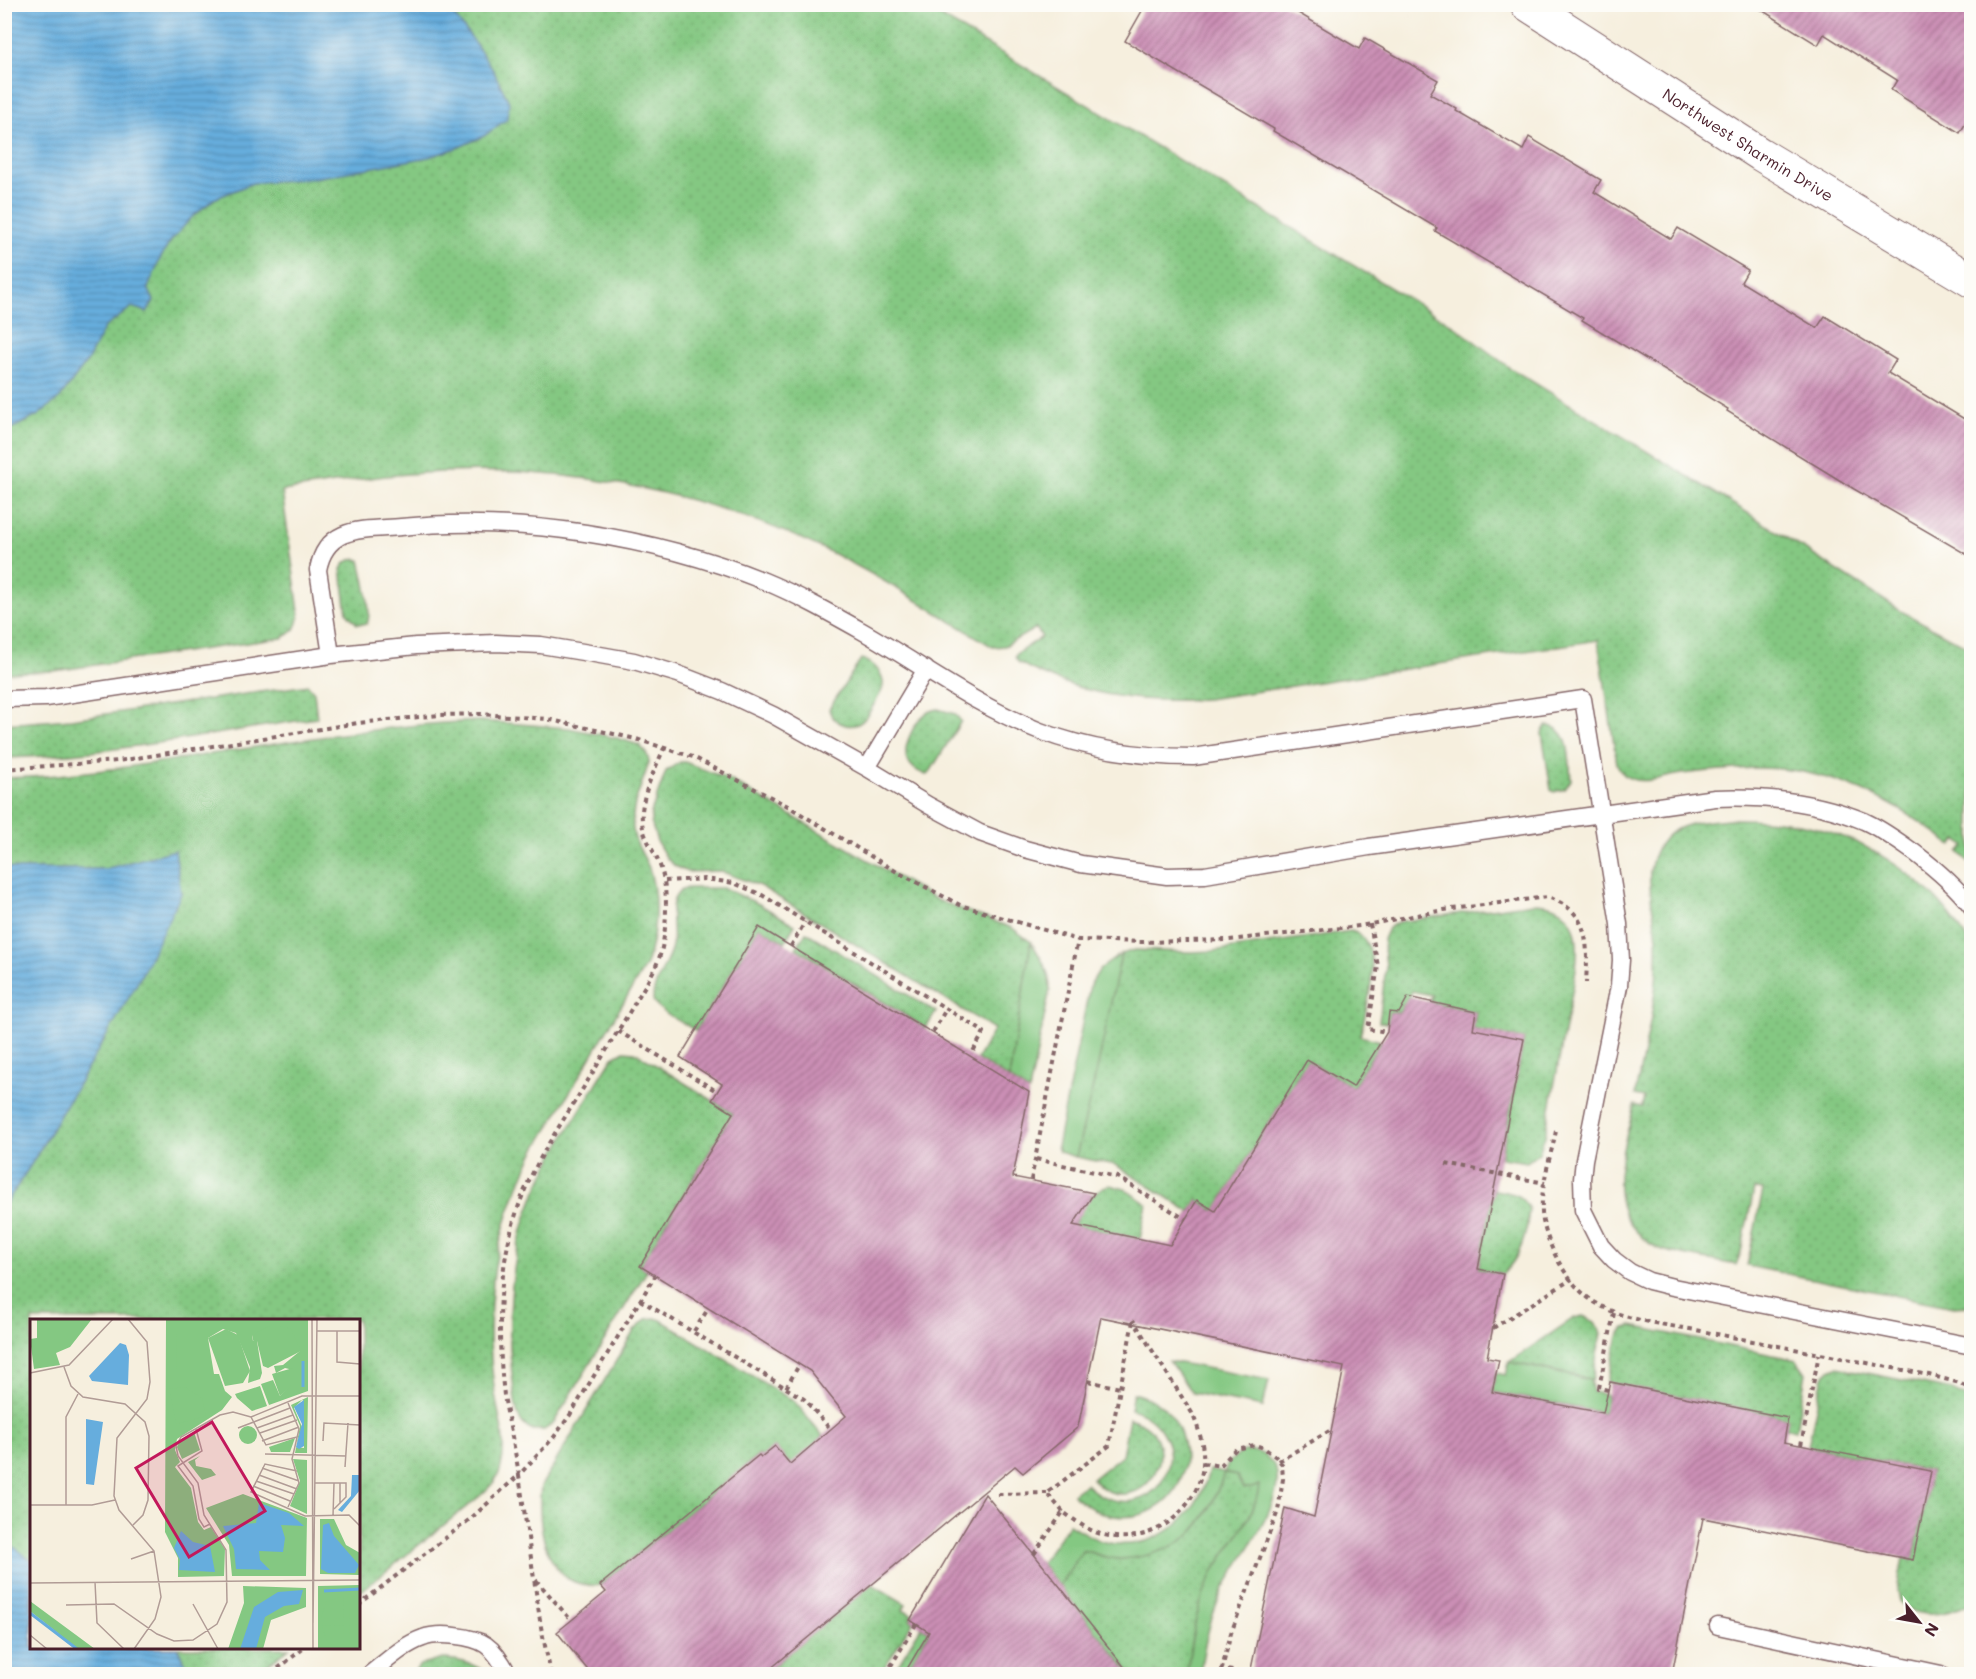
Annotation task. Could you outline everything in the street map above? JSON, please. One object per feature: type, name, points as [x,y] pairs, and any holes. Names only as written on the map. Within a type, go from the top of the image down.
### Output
[{"type":"street","name":"Northwest Sharmin Drive","points":[[1527,4],[1760,154],[1971,280]]},
{"type":"lane","points":[[331,655],[318,570],[321,556],[328,544],[338,537],[356,531],[411,526],[515,525],[573,530],[625,540],[677,553],[765,581],[860,630],[979,701],[1037,730],[1091,748],[1155,757],[1193,757],[1583,699],[1619,924],[1621,960],[1613,1016],[1584,1160],[1581,1196],[1583,1210],[1601,1246],[1630,1272],[1649,1281],[1971,1346]]},
{"type":"lane","points":[[4,699],[57,696],[331,655],[416,646],[496,643],[541,645],[633,661],[722,691],[773,715],[980,833],[1025,849],[1081,864],[1167,876],[1205,875],[1370,847],[1714,798],[1750,797],[1780,799],[1822,807],[1866,822],[1933,867],[1964,897],[1971,907]]},
{"type":"lane","points":[[867,768],[926,669]]},
{"type":"lane","points":[[1718,1626],[1941,1674]]},
{"type":"lane","points":[[370,1674],[401,1649],[425,1637],[457,1636],[486,1644],[502,1662],[508,1674]]},
{"type":"path","points":[[4,769],[118,761],[358,723],[440,715],[482,714],[546,719],[636,739],[693,757],[786,805],[897,872],[960,905],[1078,940],[1143,942],[1229,940],[1370,924],[1444,910],[1547,897],[1571,910],[1581,922],[1586,937],[1586,988]]},
{"type":"path","points":[[551,1674],[541,1627],[515,1444],[504,1396],[500,1298],[507,1252],[526,1187],[540,1157],[652,973],[660,953],[664,932],[665,881],[650,848],[642,820],[646,793],[664,748]]},
{"type":"path","points":[[665,881],[705,879],[734,883],[762,895],[984,1032],[971,1055]]},
{"type":"path","points":[[791,946],[805,922]]},
{"type":"path","points":[[1370,924],[1378,966],[1368,1029],[1387,1032]]},
{"type":"path","points":[[1031,1180],[1078,940]]},
{"type":"path","points":[[933,1032],[946,1009]]},
{"type":"path","points":[[618,1030],[718,1092]]},
{"type":"path","points":[[1557,1126],[1542,1199],[1543,1220],[1558,1260],[1588,1297],[1614,1313],[1929,1375],[1960,1383],[1971,1391]]},
{"type":"path","points":[[1036,1160],[1117,1177],[1185,1219]]},
{"type":"path","points":[[1446,1164],[1545,1183]]},
{"type":"path","points":[[360,1603],[469,1520],[519,1475],[554,1437],[570,1415],[655,1276]]},
{"type":"path","points":[[1493,1328],[1572,1279]]},
{"type":"path","points":[[640,1300],[804,1399],[831,1430]]},
{"type":"path","points":[[694,1331],[708,1309]]},
{"type":"path","points":[[1608,1390],[1599,1388],[1614,1313]]},
{"type":"path","points":[[998,1494],[1047,1493],[1109,1446],[1133,1320],[1192,1413],[1201,1437],[1203,1463],[1198,1484],[1185,1508],[1164,1526],[1137,1536],[1117,1537],[1089,1529],[1063,1512],[1047,1493]]},
{"type":"path","points":[[1801,1445],[1819,1354]]},
{"type":"path","points":[[786,1388],[799,1365]]},
{"type":"path","points":[[1088,1381],[1120,1388]]},
{"type":"path","points":[[1279,1461],[1331,1430]]},
{"type":"path","points":[[1203,1463],[1220,1466],[1236,1449],[1255,1445],[1264,1448],[1279,1461],[1283,1479],[1278,1511],[1238,1611],[1222,1669],[1249,1674]]},
{"type":"path","points":[[1034,1554],[1063,1512]]},
{"type":"path","points":[[535,1579],[571,1620]]},
{"type":"path","points":[[886,1674],[916,1624]]},
{"type":"path","points":[[271,1674],[302,1649]]},
{"type":"green space","points":[[4,5],[922,5],[1454,326],[1510,368],[1743,510],[1901,611],[1971,649],[1971,864],[1959,852],[1965,846],[1958,839],[1952,846],[1885,801],[1835,780],[1808,773],[1755,768],[1691,773],[1644,781],[1627,777],[1617,764],[1598,640],[1207,699],[1157,700],[1110,695],[1063,682],[1018,662],[1016,654],[1042,637],[1036,628],[1005,646],[993,647],[873,575],[832,553],[782,531],[731,512],[679,497],[625,485],[571,477],[517,472],[462,471],[392,475],[282,491],[299,611],[296,628],[290,633],[282,638],[54,671],[5,673]]},
{"type":"green space","points":[[355,558],[360,560],[365,583],[369,611],[367,624],[357,624],[347,613],[341,569],[346,562]]},
{"type":"green space","points":[[861,659],[878,670],[883,680],[882,690],[863,721],[858,724],[844,725],[833,717],[829,709]]},
{"type":"green space","points":[[308,685],[314,692],[317,718],[83,753],[5,758],[5,724],[71,719]]},
{"type":"green space","points":[[938,709],[955,714],[961,721],[929,774],[926,775],[917,771],[910,764],[906,748],[913,729],[920,719],[932,710]]},
{"type":"green space","points":[[480,721],[569,728],[639,745],[646,752],[649,761],[633,819],[635,839],[649,868],[654,892],[654,929],[646,965],[534,1152],[514,1199],[495,1264],[490,1347],[503,1446],[503,1457],[498,1476],[480,1496],[360,1592],[360,1319],[30,1319],[30,1649],[288,1649],[255,1674],[5,1674],[4,778],[96,771],[296,741],[443,723]]},
{"type":"green space","points":[[1546,726],[1561,732],[1568,746],[1571,780],[1565,789],[1554,792],[1551,790],[1542,733]]},
{"type":"green space","points":[[680,762],[730,780],[937,900],[1012,928],[1031,942],[1009,1079],[977,1059],[994,1029],[760,886],[720,871],[687,872],[667,859],[657,842],[651,822],[651,813],[666,771]]},
{"type":"green space","points":[[1767,820],[1804,825],[1854,841],[1901,868],[1922,885],[1941,904],[1971,947],[1971,1306],[1953,1307],[1747,1266],[1763,1190],[1754,1189],[1741,1252],[1736,1265],[1659,1249],[1643,1238],[1627,1218],[1621,1204],[1619,1171],[1634,1105],[1642,1107],[1644,1097],[1635,1095],[1656,983],[1657,940],[1650,888],[1651,867],[1655,853],[1671,832],[1705,821]]},
{"type":"green space","points":[[687,888],[724,888],[759,904],[795,925],[785,942],[759,927],[696,1031],[661,1010],[654,1003],[653,997],[672,946],[672,905],[675,897]]},
{"type":"green space","points":[[1533,903],[1553,906],[1569,918],[1577,941],[1577,964],[1545,1136],[1539,1153],[1527,1162],[1501,1158],[1524,1039],[1473,1029],[1476,1012],[1430,1002],[1432,995],[1412,991],[1399,1013],[1390,1012],[1388,1023],[1379,1022],[1386,966],[1383,939],[1388,928],[1398,922]]},
{"type":"green space","points":[[1351,931],[1362,937],[1369,948],[1372,962],[1370,994],[1360,1036],[1381,1041],[1353,1087],[1307,1060],[1215,1211],[1197,1200],[1190,1212],[1116,1165],[1076,1157],[1121,954],[1135,950],[1213,951]]},
{"type":"green space","points":[[806,932],[936,1012],[926,1028],[796,948]]},
{"type":"green space","points":[[1031,942],[1046,970],[1050,989],[1029,1092],[1009,1079]]},
{"type":"green space","points":[[1121,954],[1076,1157],[1059,1152],[1057,1147],[1090,985],[1100,969]]},
{"type":"green space","points":[[624,1051],[635,1052],[733,1113],[640,1266],[647,1271],[553,1424],[544,1430],[531,1430],[521,1421],[516,1409],[510,1340],[511,1294],[523,1228],[546,1169],[567,1131],[613,1057]]},
{"type":"green space","points":[[1110,1185],[1125,1189],[1147,1204],[1140,1239],[1073,1225],[1093,1195],[1103,1187]]},
{"type":"green space","points":[[1494,1190],[1514,1194],[1522,1199],[1529,1209],[1527,1227],[1519,1252],[1503,1274],[1478,1269]]},
{"type":"green space","points":[[1583,1316],[1595,1322],[1601,1333],[1592,1381],[1509,1362],[1574,1318]]},
{"type":"green space","points":[[655,1318],[795,1402],[824,1437],[790,1465],[775,1447],[761,1457],[759,1455],[600,1585],[582,1584],[567,1578],[556,1567],[548,1553],[541,1520],[541,1486],[634,1331],[646,1319]]},
{"type":"green space","points":[[1632,1326],[1797,1360],[1806,1373],[1796,1430],[1786,1428],[1788,1418],[1607,1382],[1618,1336],[1623,1329]]},
{"type":"green space","points":[[1169,1361],[1269,1380],[1263,1407],[1192,1393]]},
{"type":"green space","points":[[1509,1362],[1590,1380],[1593,1392],[1607,1395],[1604,1413],[1492,1392],[1496,1373],[1506,1375]]},
{"type":"green space","points":[[1837,1367],[1952,1390],[1966,1397],[1972,1404],[1970,1604],[1952,1611],[1924,1614],[1907,1608],[1899,1601],[1897,1591],[1903,1558],[1913,1560],[1931,1471],[1808,1446],[1823,1376]]},
{"type":"green space","points":[[1133,1393],[1155,1401],[1170,1414],[1180,1432],[1185,1456],[1181,1478],[1171,1495],[1156,1508],[1137,1516],[1116,1516],[1094,1509],[1073,1494],[1086,1484],[1107,1498],[1129,1501],[1140,1499],[1159,1485],[1169,1462],[1167,1442],[1163,1433],[1149,1418],[1130,1409]]},
{"type":"green space","points":[[1129,1418],[1149,1428],[1158,1443],[1159,1459],[1154,1475],[1142,1487],[1127,1494],[1110,1492],[1092,1479],[1122,1455]]},
{"type":"green space","points":[[1244,1451],[1257,1452],[1269,1459],[1276,1471],[1277,1487],[1262,1524],[1218,1600],[1208,1631],[1200,1674],[1187,1674],[1199,1608],[1208,1583],[1220,1560],[1248,1520],[1257,1497],[1259,1485],[1244,1488],[1237,1476],[1224,1473],[1229,1462]]},
{"type":"green space","points":[[1209,1470],[1224,1473],[1212,1504],[1203,1518],[1193,1531],[1169,1548],[1139,1557],[1120,1559],[1083,1550],[1059,1586],[1041,1563],[1069,1524],[1101,1541],[1120,1544],[1138,1543],[1155,1538],[1184,1518],[1204,1487]]},
{"type":"green space","points":[[1224,1473],[1237,1476],[1241,1485],[1246,1488],[1260,1484],[1248,1519],[1214,1571],[1203,1595],[1193,1635],[1187,1674],[1131,1674],[1059,1586],[1083,1550],[1120,1559],[1148,1555],[1183,1540],[1206,1514],[1215,1498]]},
{"type":"green space","points":[[872,1584],[906,1604],[903,1609],[913,1615],[910,1620],[913,1622],[880,1674],[860,1674],[853,1671],[851,1674],[764,1674]]},
{"type":"green space","points":[[921,1627],[929,1632],[904,1674],[892,1674]]},
{"type":"green space","points":[[443,1659],[466,1663],[487,1674],[413,1674],[420,1665]]},
{"type":"water","points":[[5,4],[446,5],[493,70],[509,102],[507,119],[484,136],[429,157],[315,178],[253,183],[214,199],[191,218],[170,242],[148,288],[154,301],[147,312],[132,307],[104,328],[88,360],[60,398],[37,416],[5,432]]},
{"type":"water","points":[[175,850],[181,894],[138,982],[5,1205],[5,867],[105,869]]},
{"type":"water","points":[[4,1539],[30,1559],[30,1649],[178,1649],[187,1665],[175,1674],[5,1674]]},
{"type":"building","points":[[1146,4],[1283,4],[1359,49],[1365,38],[1438,80],[1430,94],[1457,109],[1456,111],[1523,150],[1529,137],[1601,180],[1594,192],[1671,239],[1678,228],[1748,270],[1741,282],[1817,328],[1825,316],[1896,360],[1888,373],[1971,423],[1971,557],[1854,489],[1582,320],[1583,318],[1435,231],[1437,228],[1125,41]]},
{"type":"building","points":[[1752,4],[1971,4],[1971,114],[1960,133],[1891,90],[1897,80],[1824,34],[1818,45]]},
{"type":"building","points":[[759,927],[1029,1092],[1013,1177],[1094,1193],[1073,1225],[1170,1245],[1197,1200],[1215,1211],[1307,1060],[1353,1087],[1387,1032],[1389,1012],[1399,1013],[1408,997],[1476,1012],[1473,1029],[1524,1039],[1478,1269],[1503,1274],[1487,1358],[1499,1360],[1492,1392],[1603,1413],[1610,1382],[1788,1418],[1784,1442],[1931,1471],[1913,1560],[1703,1518],[1672,1674],[1250,1674],[1285,1508],[1314,1517],[1344,1367],[1101,1317],[1078,1427],[1023,1473],[1015,1466],[764,1674],[591,1674],[557,1632],[606,1592],[600,1585],[759,1455],[761,1457],[775,1446],[790,1464],[846,1416],[810,1371],[640,1266],[733,1113],[712,1100],[722,1084],[680,1057]]},
{"type":"building","points":[[985,1494],[1130,1674],[904,1674],[929,1632],[910,1620]]}]
